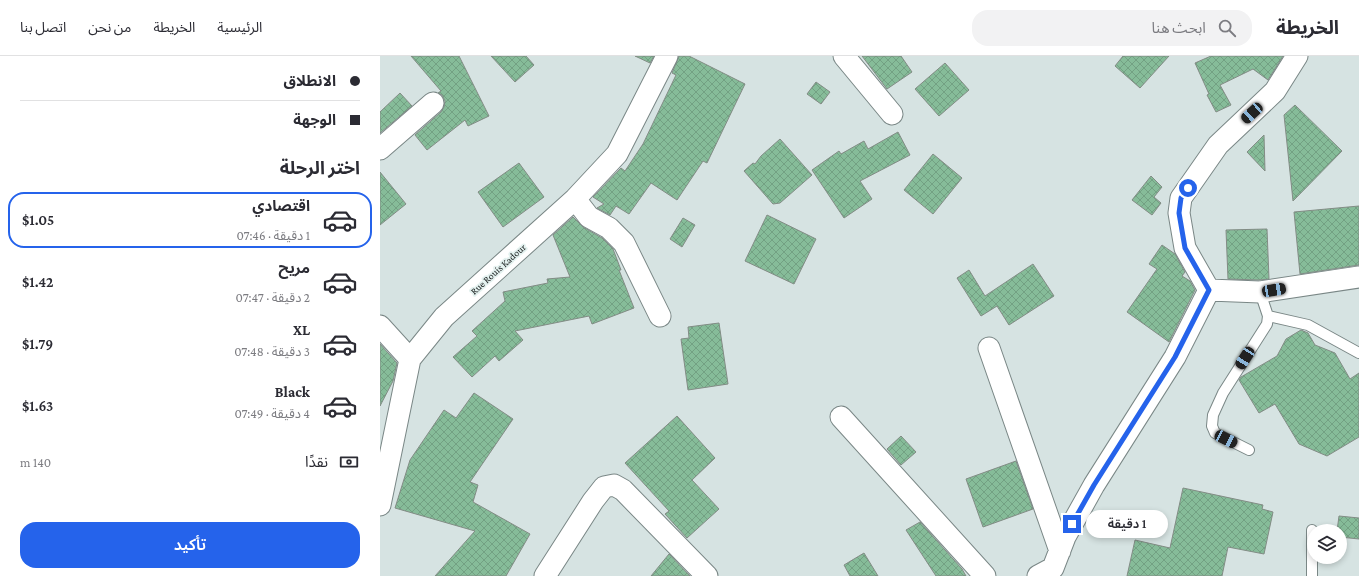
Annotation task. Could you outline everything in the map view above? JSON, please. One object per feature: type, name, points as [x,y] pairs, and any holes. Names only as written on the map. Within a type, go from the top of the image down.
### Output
[{"type":"street","name":"Rue Rouis Kadour","points":[[380,505],[410,359],[444,317],[575,199],[617,154],[667,56]]},
{"type":"street","points":[[844,56],[892,114]]},
{"type":"street","points":[[1209,290],[1185,248],[1179,213],[1181,198],[1218,145],[1275,91],[1297,56]]},
{"type":"street","points":[[380,149],[432,103]]},
{"type":"street","points":[[575,199],[589,217],[609,228],[624,243],[660,316]]},
{"type":"street","points":[[1209,290],[1260,292],[1359,277]]},
{"type":"street","points":[[1038,576],[1053,568],[1065,536],[1094,485],[1175,357],[1209,290]]},
{"type":"street","points":[[380,326],[410,359]]},
{"type":"street","points":[[990,348],[1060,551]]},
{"type":"street","points":[[840,417],[985,576]]},
{"type":"street","points":[[545,576],[593,501],[604,487],[614,485],[623,490],[708,576]]},
{"type":"lane","points":[[1249,450],[1215,433],[1212,426],[1214,415],[1223,393],[1267,324],[1268,316],[1260,292]]},
{"type":"lane","points":[[1268,316],[1308,325],[1359,354]]},
{"type":"lane","points":[[1312,564],[1312,576]]},
{"type":"building","points":[[411,56],[459,56],[489,116],[468,126],[465,120],[427,150],[415,135],[441,112],[445,101],[442,95],[438,93],[441,91]]},
{"type":"building","points":[[491,56],[526,56],[534,65],[515,82]]},
{"type":"building","points":[[635,56],[654,56],[650,63]]},
{"type":"building","points":[[679,56],[689,56],[745,84],[707,163],[703,161],[677,200],[651,183],[629,214],[616,206],[610,215],[597,208],[604,204],[593,197],[621,168],[625,171],[643,144],[676,75],[672,73]]},
{"type":"building","points":[[862,56],[901,56],[912,72],[887,89]]},
{"type":"building","points":[[1123,56],[1169,56],[1140,88],[1115,66]]},
{"type":"building","points":[[1211,56],[1283,56],[1268,80],[1253,69],[1220,85],[1231,105],[1216,112],[1207,95],[1209,94],[1195,63]]},
{"type":"building","points":[[945,63],[969,90],[939,116],[915,89]]},
{"type":"building","points":[[816,82],[830,92],[821,104],[807,94]]},
{"type":"building","points":[[400,93],[412,106],[380,133],[380,112]]},
{"type":"building","points":[[1295,105],[1342,151],[1293,201],[1284,115]]},
{"type":"building","points":[[898,132],[910,155],[860,181],[872,199],[844,218],[812,170],[839,151],[841,154],[864,141],[868,149]]},
{"type":"building","points":[[1264,135],[1265,171],[1247,152]]},
{"type":"building","points":[[780,139],[812,175],[780,203],[773,204],[744,171],[753,163],[755,164],[761,156]]},
{"type":"building","points":[[933,154],[962,178],[933,214],[904,190]]},
{"type":"building","points":[[519,163],[544,197],[503,227],[478,192]]},
{"type":"building","points":[[380,172],[406,204],[380,225]]},
{"type":"building","points":[[1151,176],[1162,187],[1154,197],[1161,203],[1152,215],[1132,200]]},
{"type":"building","points":[[1359,206],[1359,265],[1300,274],[1294,212]]},
{"type":"building","points":[[767,215],[816,239],[794,284],[745,261]]},
{"type":"building","points":[[573,217],[583,227],[602,238],[613,249],[621,270],[619,270],[634,308],[592,324],[589,316],[515,331],[523,340],[499,361],[495,356],[472,377],[453,357],[477,336],[472,331],[505,301],[503,292],[548,283],[547,279],[570,277],[553,235]]},
{"type":"building","points":[[683,218],[695,225],[682,247],[670,239]]},
{"type":"building","points":[[1267,229],[1269,279],[1228,279],[1226,230]]},
{"type":"building","points":[[1162,245],[1175,254],[1185,272],[1182,276],[1190,281],[1195,290],[1169,342],[1127,312],[1157,269],[1149,264]]},
{"type":"building","points":[[1033,264],[1054,296],[1009,325],[997,306],[981,316],[957,278],[969,270],[985,296]]},
{"type":"building","points":[[719,323],[728,384],[688,390],[681,339],[689,338],[688,327]]},
{"type":"building","points":[[1301,330],[1308,333],[1315,345],[1335,353],[1350,379],[1359,373],[1359,437],[1327,456],[1299,444],[1275,404],[1259,413],[1239,380],[1241,377],[1277,356],[1286,339]]},
{"type":"building","points":[[380,344],[397,363],[393,381],[380,406]]},
{"type":"building","points":[[474,393],[513,419],[470,482],[478,485],[473,502],[530,534],[506,576],[435,576],[475,531],[395,508],[410,460],[444,410],[456,418]]},
{"type":"building","points":[[677,416],[715,458],[692,480],[719,509],[687,538],[665,514],[669,511],[625,463]]},
{"type":"building","points":[[901,436],[916,452],[901,465],[887,449]]},
{"type":"building","points":[[1016,461],[1033,509],[983,527],[966,479]]},
{"type":"building","points":[[1183,488],[1263,505],[1262,509],[1273,512],[1264,554],[1228,547],[1222,576],[1127,576],[1135,540],[1170,548]]},
{"type":"building","points":[[1339,516],[1359,518],[1359,539],[1347,538],[1347,524],[1338,524]]},
{"type":"building","points":[[920,522],[962,569],[966,576],[936,576],[906,530]]},
{"type":"building","points":[[864,553],[878,576],[850,576],[844,565]]},
{"type":"building","points":[[669,554],[690,576],[651,576]]},
{"type":"route","points":[[1072,524],[1094,485],[1175,357],[1209,290],[1185,248],[1179,213],[1181,198],[1188,188]]}]
